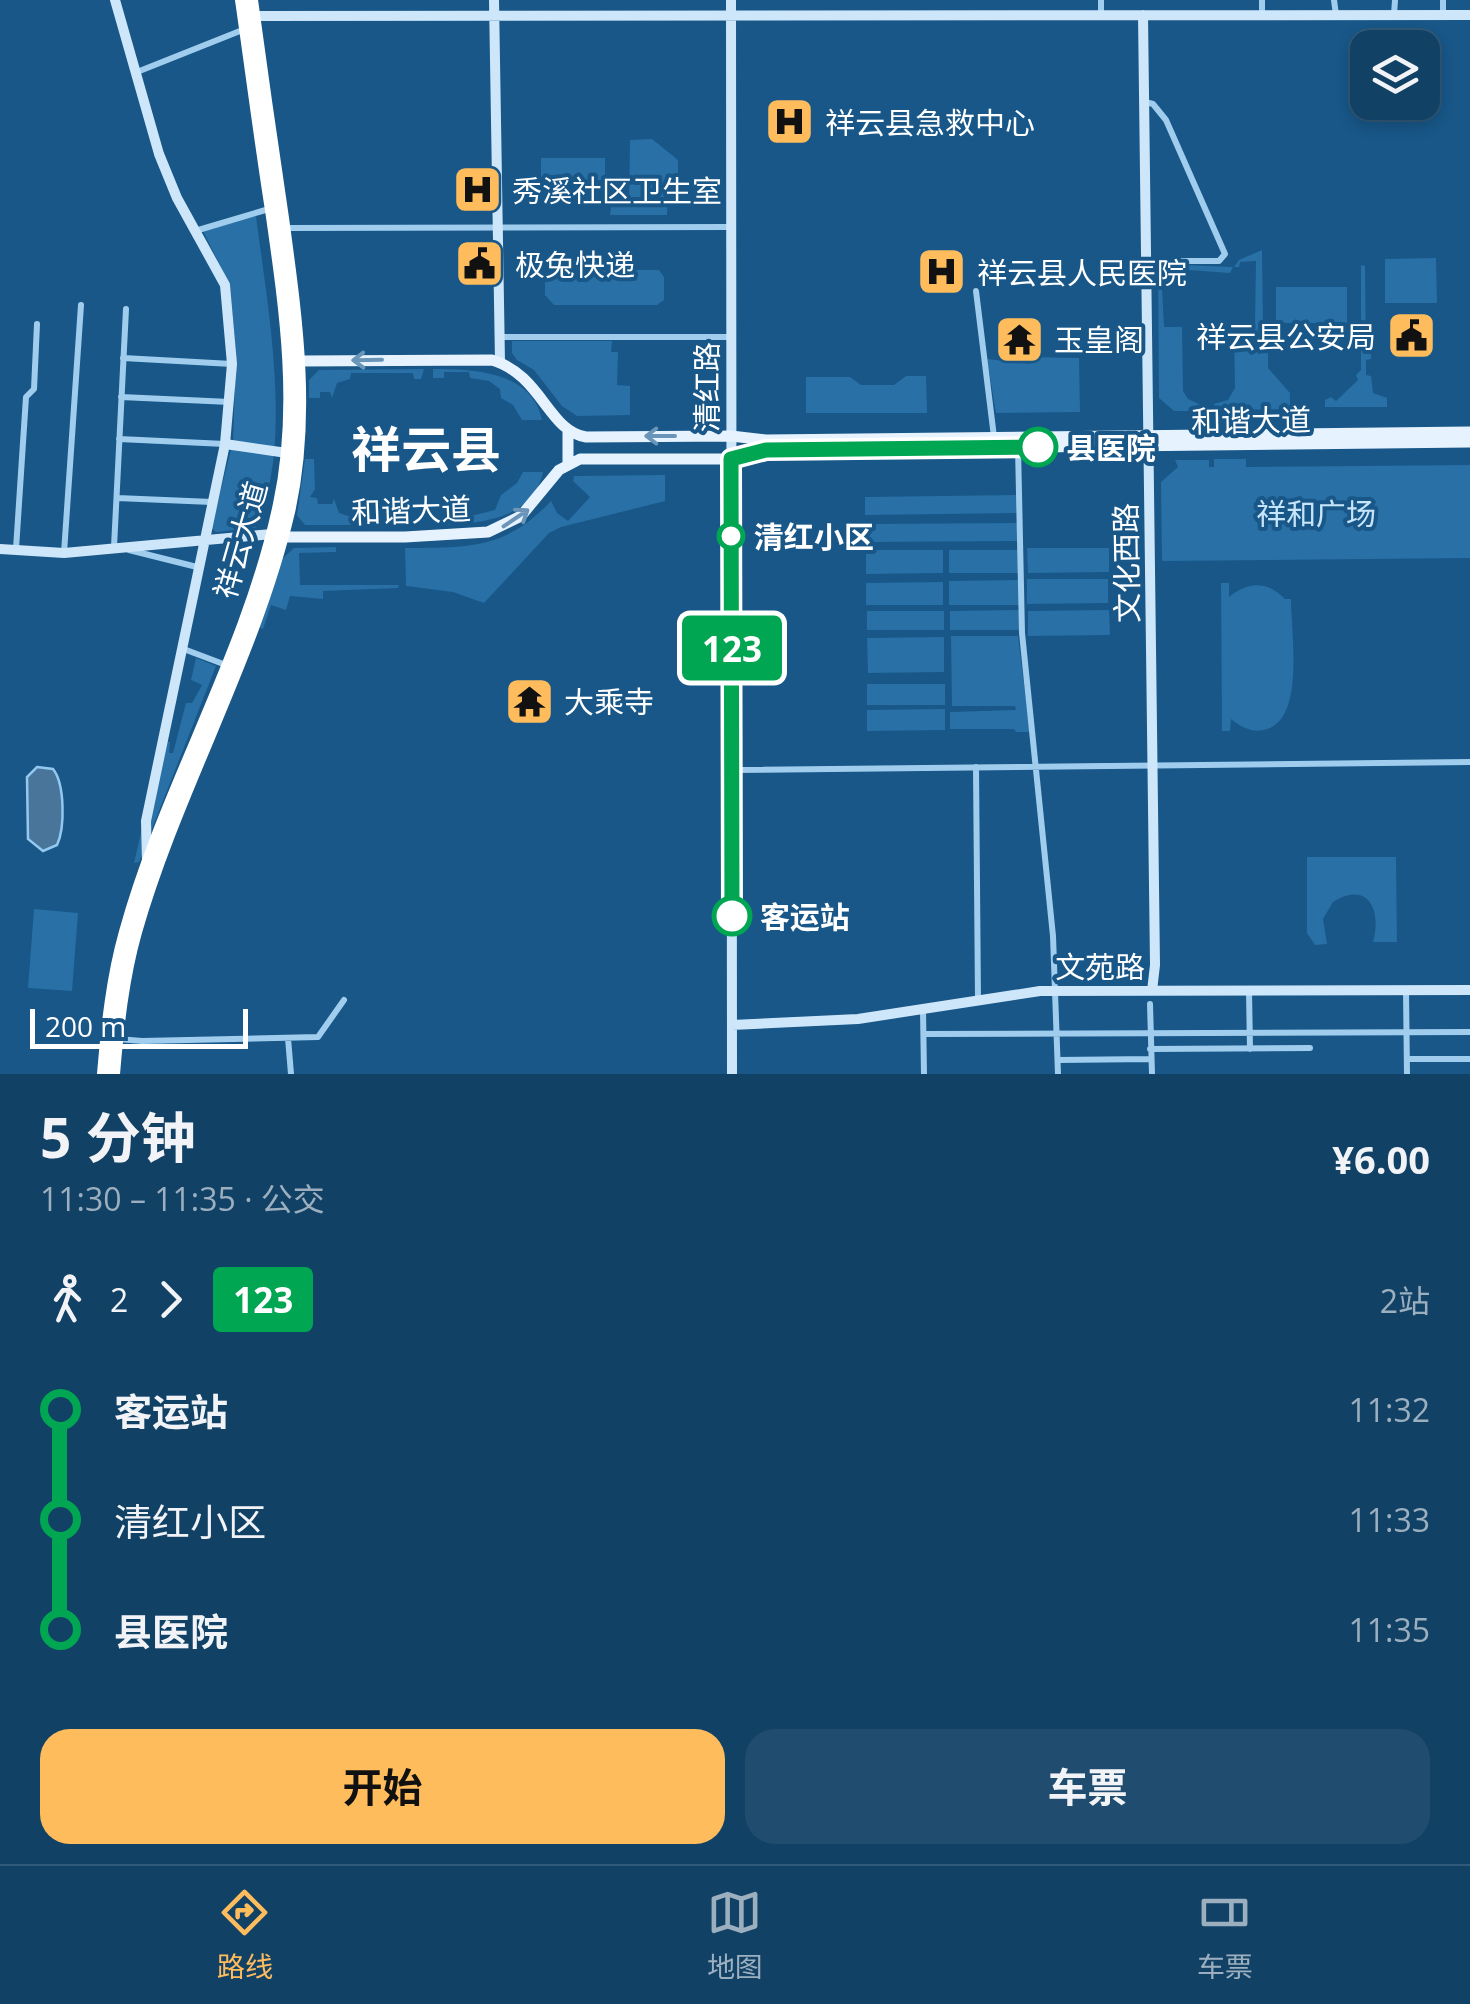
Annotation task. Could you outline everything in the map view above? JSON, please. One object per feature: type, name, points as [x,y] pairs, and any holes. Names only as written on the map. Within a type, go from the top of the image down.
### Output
[{"type":"highway","name":"祥云大道","points":[[114,1074],[128,966],[145,903],[249,637],[298,452],[300,361],[241,0]]},
{"type":"highway","name":"祥云大道","points":[[103,1074],[121,948],[148,862],[277,536],[288,453],[289,362],[279,229],[270,209],[247,20],[252,0]]},
{"type":"main road","points":[[300,361],[500,362],[530,382],[568,432],[568,463]]},
{"type":"main road","name":"和谐大道","points":[[568,432],[586,437],[731,436],[766,440],[994,437],[1470,442]]},
{"type":"main road","name":"和谐大道","points":[[277,536],[488,532],[509,524],[532,507],[553,477],[568,463],[580,459],[731,459],[766,450],[1018,447],[1470,432]]},
{"type":"street","points":[[114,0],[159,154],[194,231],[227,290],[232,364],[226,444],[146,821],[148,862]]},
{"type":"street","points":[[494,0],[500,362]]},
{"type":"street","name":"清红路","points":[[731,0],[732,1074]]},
{"type":"street","points":[[1101,0],[1101,15]]},
{"type":"street","points":[[1262,0],[1262,15]]},
{"type":"street","points":[[1334,0],[1336,15]]},
{"type":"street","points":[[1394,0],[1394,15]]},
{"type":"street","points":[[1443,0],[1443,15]]},
{"type":"street","name":"文化西路","points":[[1143,15],[1155,964],[1151,998]]},
{"type":"street","points":[[136,72],[247,20],[1470,15]]},
{"type":"street","points":[[1144,102],[1153,104],[1166,120],[1224,254],[1219,261],[1145,261]]},
{"type":"street","points":[[194,231],[270,209]]},
{"type":"street","points":[[279,229],[731,228]]},
{"type":"street","points":[[976,290],[994,437]]},
{"type":"street","points":[[64,553],[81,305]]},
{"type":"street","points":[[118,548],[116,498],[126,309]]},
{"type":"street","points":[[16,550],[26,397],[34,389],[37,324]]},
{"type":"street","points":[[500,337],[731,337]]},
{"type":"street","points":[[123,358],[232,364]]},
{"type":"street","points":[[121,397],[231,402]]},
{"type":"street","points":[[119,439],[226,444],[288,453]]},
{"type":"street","points":[[1018,447],[1022,633],[1053,936],[1058,1074]]},
{"type":"street","points":[[116,498],[212,502]]},
{"type":"street","points":[[0,548],[64,553],[204,538],[277,536]]},
{"type":"street","points":[[118,548],[197,567]]},
{"type":"street","points":[[180,648],[227,665]]},
{"type":"street","points":[[732,770],[1470,762]]},
{"type":"street","points":[[976,767],[978,1000]]},
{"type":"street","name":"文苑路","points":[[732,1025],[838,1021],[1054,991],[1151,998],[1249,991],[1470,990]]},
{"type":"street","points":[[1249,991],[1250,1049]]},
{"type":"street","points":[[1406,991],[1408,1074]]},
{"type":"street","points":[[1151,998],[1152,1074]]},
{"type":"street","points":[[117,1038],[142,1041],[322,1035],[334,1010],[344,1000]]},
{"type":"street","points":[[923,1009],[924,1074]]},
{"type":"street","points":[[924,1034],[1470,1032]]},
{"type":"street","points":[[288,1038],[291,1074]]},
{"type":"street","points":[[1150,1050],[1310,1048]]},
{"type":"street","points":[[1058,1060],[1150,1059]]},
{"type":"street","points":[[1407,1059],[1470,1059]]},
{"type":"green space","points":[[652,139],[678,160],[678,187],[668,188],[667,215],[610,215],[611,207],[629,207],[630,140]]},
{"type":"green space","points":[[541,158],[605,158],[605,180],[541,181]]},
{"type":"green space","points":[[256,216],[275,375],[274,457],[267,495],[255,528],[216,532],[211,528],[233,442],[236,353],[230,285],[203,231]]},
{"type":"green space","points":[[1262,250],[1268,368],[1290,393],[1290,409],[1215,410],[1214,404],[1228,400],[1235,388],[1234,332],[1249,332],[1250,325],[1255,324],[1256,261],[1240,262],[1239,267],[1234,267],[1239,260]]},
{"type":"green space","points":[[1436,258],[1437,303],[1385,303],[1385,259]]},
{"type":"green space","points":[[1158,264],[1233,267],[1230,273],[1161,268],[1164,327],[1182,327],[1183,391],[1188,399],[1203,406],[1203,411],[1174,411],[1159,398]]},
{"type":"green space","points":[[1361,265],[1365,266],[1366,353],[1371,354],[1371,359],[1366,360],[1366,375],[1371,376],[1373,393],[1387,398],[1387,407],[1325,407],[1325,400],[1331,397],[1336,401],[1358,380],[1356,375],[1361,370]]},
{"type":"green space","points":[[551,270],[659,270],[664,277],[664,300],[657,305],[554,305],[545,295],[545,278]]},
{"type":"green space","points":[[1276,287],[1347,287],[1347,323],[1276,323]]},
{"type":"green space","points":[[512,341],[612,341],[611,352],[618,352],[617,385],[630,386],[630,415],[577,416],[562,406],[534,370],[517,360],[512,353]]},
{"type":"green space","points":[[1031,357],[1079,358],[1080,412],[996,413],[987,359],[1030,364]]},
{"type":"green space","points":[[424,369],[421,379],[414,379],[413,373],[351,373],[350,379],[337,383],[332,398],[330,392],[320,392],[320,398],[309,398],[309,380],[319,370]]},
{"type":"green space","points":[[433,369],[482,372],[514,382],[536,404],[542,420],[522,420],[513,405],[501,398],[500,389],[489,381],[470,378],[469,372],[444,372],[444,378],[433,378]]},
{"type":"green space","points":[[906,376],[926,376],[927,413],[806,413],[806,377],[850,377],[861,385],[894,385]]},
{"type":"green space","points":[[305,459],[314,459],[315,489],[310,497],[317,498],[318,504],[332,504],[334,499],[339,513],[351,517],[351,523],[414,522],[415,516],[420,518],[421,525],[305,525],[297,515]]},
{"type":"green space","name":"祥和广场","points":[[1214,459],[1246,459],[1246,467],[1470,465],[1470,558],[1162,561],[1161,482],[1178,467],[1175,460],[1209,460],[1209,467],[1214,467]]},
{"type":"green space","points":[[523,472],[543,472],[537,488],[516,510],[486,520],[438,525],[442,516],[446,521],[470,521],[471,516],[495,510],[501,495],[517,483]]},
{"type":"green space","points":[[665,475],[665,501],[549,533],[484,603],[453,592],[406,586],[405,548],[484,543],[518,529],[551,501],[557,513],[568,521],[590,497],[573,481],[574,476]]},
{"type":"green space","points":[[1018,495],[1018,513],[865,515],[865,497]]},
{"type":"green space","points":[[1018,523],[1018,541],[867,542],[867,524]]},
{"type":"green space","points":[[336,547],[336,552],[299,553],[300,585],[399,585],[398,588],[323,591],[323,599],[290,596],[286,610],[271,605],[263,629],[254,625],[279,562],[294,548]]},
{"type":"green space","points":[[1027,548],[1109,548],[1109,572],[1028,573]]},
{"type":"green space","points":[[866,550],[943,550],[943,573],[866,574]]},
{"type":"green space","points":[[949,550],[1020,550],[1020,573],[949,573]]},
{"type":"green space","points":[[1027,579],[1108,579],[1108,603],[1027,604]]},
{"type":"green space","points":[[1020,580],[1020,605],[949,605],[949,581]]},
{"type":"green space","points":[[943,582],[943,605],[866,605],[866,583]]},
{"type":"green space","points":[[1221,583],[1229,583],[1229,597],[1258,585],[1291,599],[1291,692],[1279,722],[1267,729],[1247,729],[1231,719],[1230,731],[1222,731]]},
{"type":"green space","points":[[1020,610],[1020,630],[950,630],[950,611]]},
{"type":"green space","points":[[1109,610],[1110,635],[1028,636],[1028,611]]},
{"type":"green space","points":[[867,611],[944,611],[944,630],[867,630]]},
{"type":"green space","points":[[951,636],[1018,636],[1030,732],[950,729],[950,712],[1016,710],[1015,706],[952,706]]},
{"type":"green space","points":[[944,637],[944,672],[868,673],[867,638]]},
{"type":"green space","points":[[196,658],[216,666],[139,862],[134,863],[162,741],[170,742],[169,753],[173,753],[186,703],[192,703],[202,685],[191,680]]},
{"type":"green space","points":[[867,684],[945,684],[945,705],[867,705]]},
{"type":"green space","points":[[945,709],[945,730],[867,731],[867,710]]},
{"type":"green space","points":[[1307,857],[1396,857],[1397,942],[1373,942],[1374,909],[1370,902],[1355,894],[1333,902],[1323,919],[1327,944],[1315,945],[1307,933]]},
{"type":"green space","points":[[34,909],[78,913],[72,991],[28,988]]},
{"type":"shaded area","points":[[37,767],[53,769],[60,785],[62,806],[57,845],[43,851],[28,839],[27,777]]},
{"type":"bus line","name":"123","points":[[732,916],[731,459],[766,450],[1038,447]]},
{"type":"place","name":"祥云县急救中心","points":[[790,122]]},
{"type":"place","name":"秀溪社区卫生室","points":[[477,190]]},
{"type":"place","name":"极兔快递","points":[[480,264]]},
{"type":"place","name":"祥云县人民医院","points":[[942,272]]},
{"type":"place","name":"祥云县公安局","points":[[1411,336]]},
{"type":"place","name":"玉皇阁","points":[[1019,339]]},
{"type":"place","name":"县医院","points":[[1038,447]]},
{"type":"place","name":"清红小区","points":[[731,536]]},
{"type":"place","name":"大乘寺","points":[[529,701]]},
{"type":"place","name":"客运站","points":[[732,916]]},
{"type":"district","name":"祥云县","points":[[426,449]]}]
